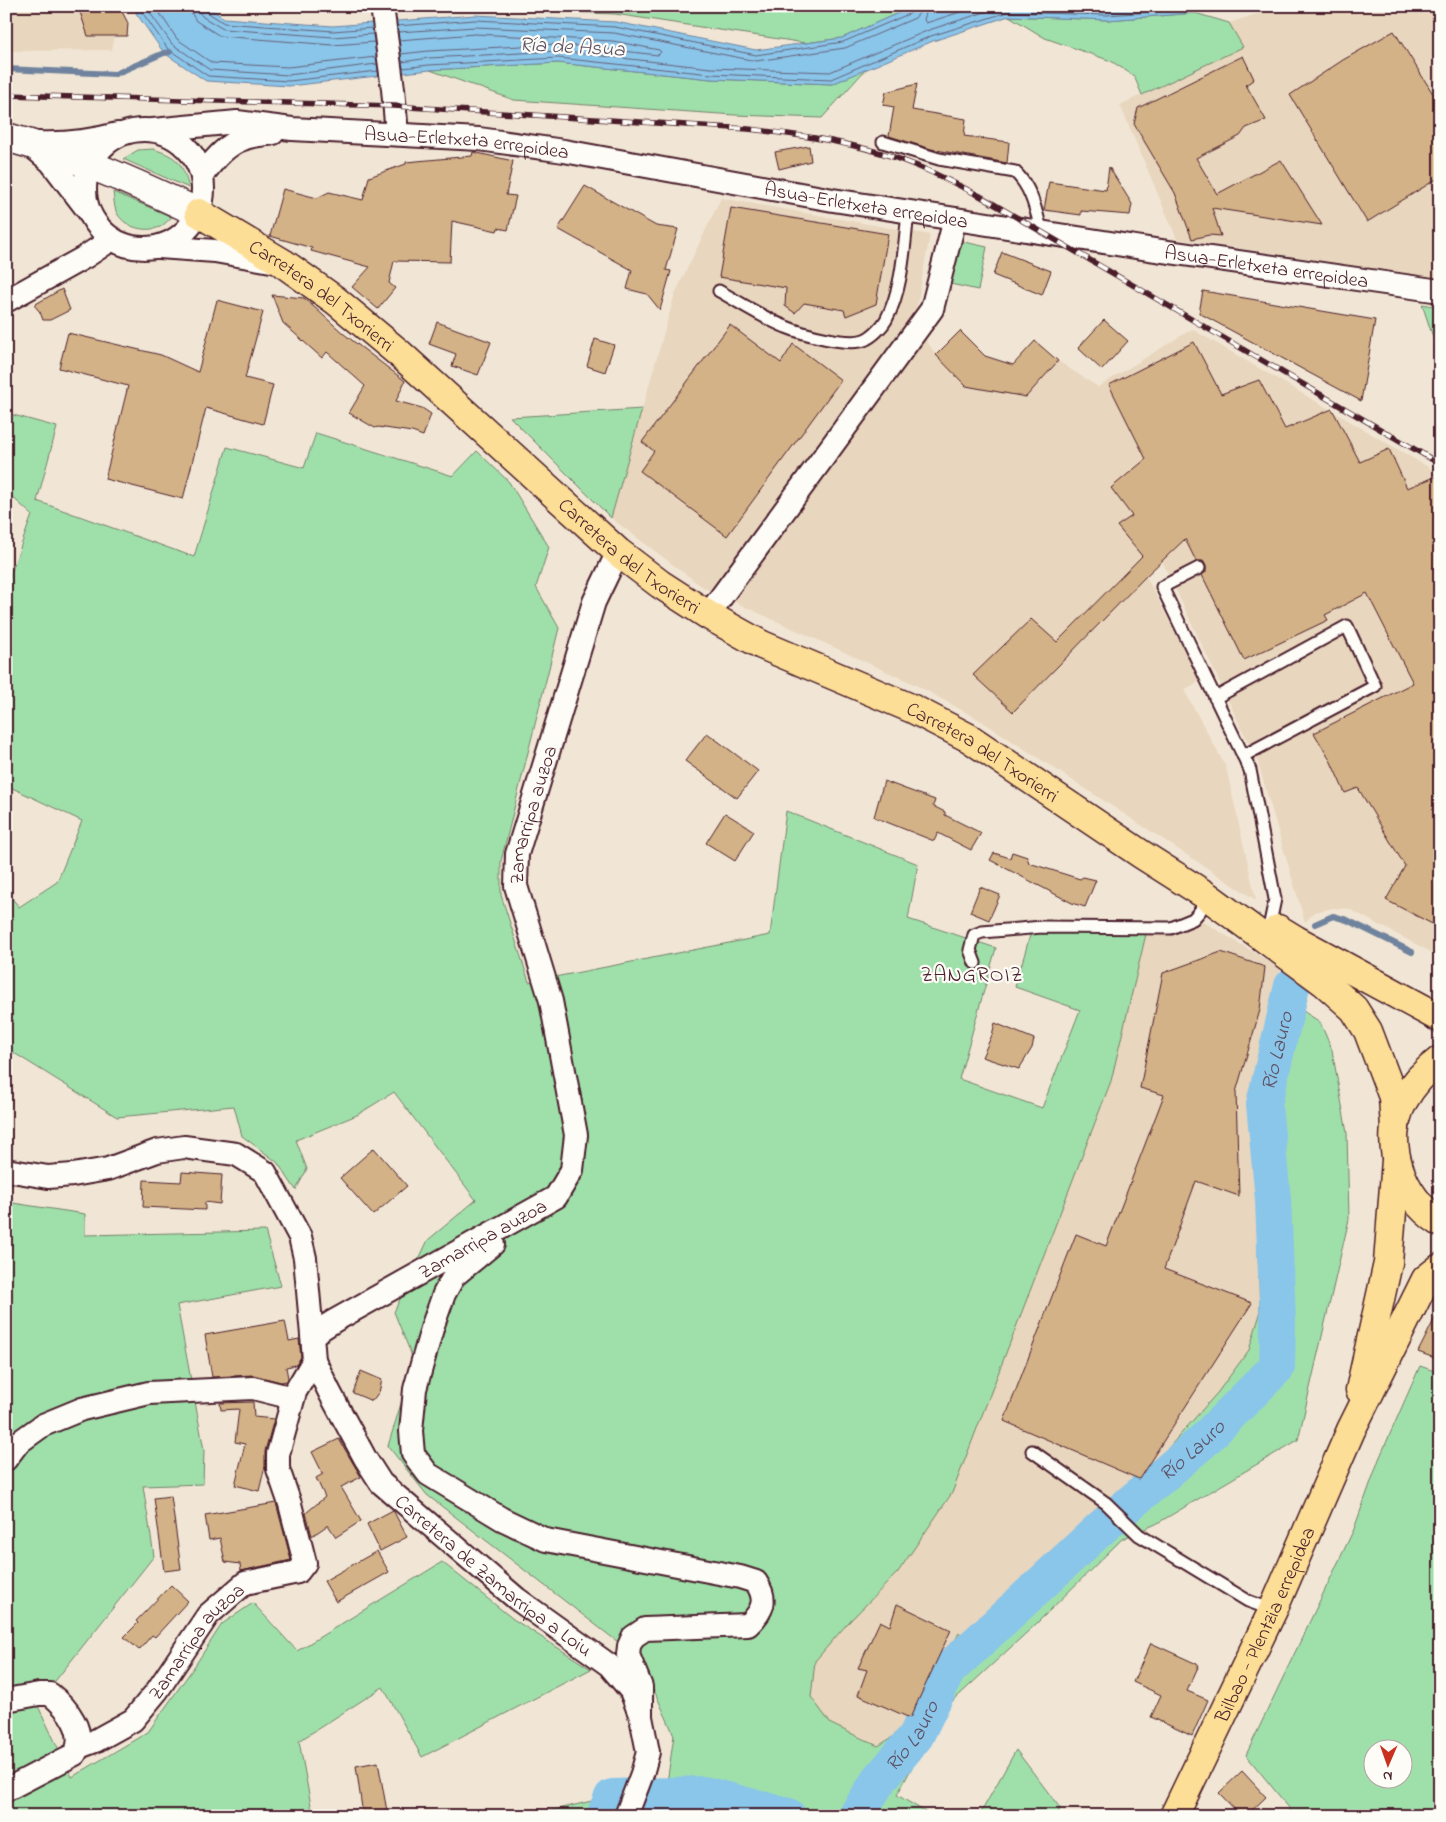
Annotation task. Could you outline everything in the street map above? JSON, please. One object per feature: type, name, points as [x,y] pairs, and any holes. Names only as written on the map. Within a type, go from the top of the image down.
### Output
[{"type":"main road","name":"Carretera del Txorierri","points":[[199,213],[283,263],[335,300],[400,354],[618,552],[660,584],[708,615],[762,645],[913,709],[969,738],[1141,854],[1207,896]]},
{"type":"main road","points":[[1207,896],[1238,906],[1270,923],[1296,940],[1440,1018]]},
{"type":"main road","points":[[1207,896],[1325,983],[1354,1009],[1368,1031],[1393,1097],[1396,1160],[1388,1263],[1351,1430]]},
{"type":"main road","points":[[1395,1128],[1403,1101],[1418,1078],[1440,1060]]},
{"type":"main road","points":[[1396,1160],[1404,1184],[1419,1205],[1440,1222]]},
{"type":"main road","points":[[1351,1430],[1426,1279],[1440,1268]]},
{"type":"main road","name":"Bilbao - Plentzia errepidea","points":[[1174,1816],[1273,1610],[1351,1430]]},
{"type":"street","points":[[382,6],[397,134]]},
{"type":"street","points":[[17,140],[54,144],[95,140],[128,132],[237,122],[292,129]]},
{"type":"street","points":[[202,175],[228,147],[242,139],[292,129]]},
{"type":"street","name":"Asua-Erletxeta errepidea","points":[[292,129],[479,139],[564,150],[908,212],[1440,291]]},
{"type":"street","points":[[153,130],[170,136],[184,145],[195,159],[202,175],[204,194],[199,213],[192,224],[169,243],[156,247]]},
{"type":"street","points":[[91,214],[85,190],[85,181],[90,165],[97,153],[112,139],[128,132]]},
{"type":"street","points":[[17,140],[51,162],[100,228],[112,239],[126,246],[215,251],[283,263]]},
{"type":"street","name":"Carretera del Txorierri","points":[[17,140],[90,165],[144,187],[199,213]]},
{"type":"street","points":[[708,615],[932,309],[955,219]]},
{"type":"street","points":[[9,297],[85,257],[112,239]]},
{"type":"street","name":"Zamarripa auzoa","points":[[312,1335],[556,1197],[572,1170],[576,1135],[551,1001],[516,886],[518,854],[594,602],[618,552]]},
{"type":"street","points":[[6,1170],[48,1177],[73,1175],[108,1169],[157,1151],[184,1147],[236,1154],[265,1172],[300,1237],[305,1258],[312,1335]]},
{"type":"street","points":[[525,1214],[454,1276],[444,1294],[415,1389],[411,1431],[413,1454],[428,1474],[502,1519],[546,1540],[756,1582],[762,1590],[763,1605],[757,1616],[748,1625],[645,1629],[633,1637],[628,1655],[642,1687],[641,1717]]},
{"type":"street","name":"Carretera de Zamarripa a Loiu","points":[[312,1335],[314,1360],[330,1394],[381,1483],[517,1598],[610,1666],[630,1691],[641,1717],[648,1752],[626,1816]]},
{"type":"street","name":"Zamarripa auzoa","points":[[6,1790],[75,1754],[79,1747],[133,1720],[157,1691],[208,1615],[245,1583],[298,1572],[305,1563],[290,1504],[278,1469],[278,1454],[293,1398],[314,1360]]},
{"type":"street","points":[[6,1459],[18,1443],[43,1425],[82,1409],[149,1393],[253,1388],[293,1398]]},
{"type":"street","points":[[6,1700],[50,1694],[68,1710],[80,1736],[79,1747]]},
{"type":"lane","points":[[883,142],[939,159],[1015,172],[1024,180],[1034,203],[1042,233]]},
{"type":"lane","points":[[718,291],[786,327],[847,343],[864,340],[873,335],[885,322],[894,301],[901,270],[908,212]]},
{"type":"lane","points":[[1200,568],[1162,587],[1250,770],[1275,899],[1270,923]]},
{"type":"lane","points":[[1215,698],[1347,626],[1375,686],[1243,756]]},
{"type":"lane","points":[[975,963],[970,950],[974,935],[982,932],[1042,927],[1171,928],[1193,919],[1200,911],[1207,896]]},
{"type":"lane","points":[[1032,1451],[1106,1503],[1139,1535],[1248,1602],[1273,1610]]},
{"type":"shaded area","points":[[6,6],[115,6],[118,13],[112,50],[6,51]]},
{"type":"shaded area","points":[[1281,6],[1440,6],[1440,278],[1177,239],[1120,105],[1242,47],[1229,23]]},
{"type":"shaded area","points":[[721,198],[930,235],[914,322],[936,355],[966,386],[1026,397],[1058,361],[1098,387],[1192,329],[1440,474],[1440,957],[1349,909],[1333,908],[1315,912],[1305,922],[1258,763],[1162,561],[1146,576],[1200,681],[1184,690],[1226,767],[1256,900],[980,720],[916,685],[704,588],[611,518],[675,294]]},
{"type":"shaded area","points":[[1202,921],[1280,968],[1260,1314],[1249,1350],[1218,1392],[1139,1481],[1094,1521],[970,1640],[959,1633],[912,1725],[878,1746],[831,1724],[810,1697],[815,1661],[845,1625],[898,1572],[952,1493],[1111,1081],[1146,934]]},
{"type":"green space","points":[[542,6],[914,6],[842,38],[805,43],[615,14],[541,11]]},
{"type":"green space","points":[[1195,13],[1229,23],[1243,47],[1142,95],[1134,76],[1111,61],[1045,38],[1009,16],[1108,20]]},
{"type":"green space","points":[[558,63],[711,79],[832,84],[866,69],[822,118],[735,115],[514,100],[430,70]]},
{"type":"green space","points":[[153,149],[169,155],[178,162],[184,172],[189,188],[123,159],[138,150]]},
{"type":"green space","points":[[113,192],[172,217],[160,227],[154,229],[141,229],[129,225],[119,217],[115,209]]},
{"type":"green space","points":[[955,240],[987,247],[978,290],[946,283]]},
{"type":"green space","points":[[1422,304],[1440,307],[1440,358]]},
{"type":"green space","points":[[642,409],[611,518],[510,417]]},
{"type":"green space","points":[[6,413],[57,427],[37,501],[194,557],[227,447],[304,468],[316,433],[453,476],[477,451],[509,482],[549,547],[536,587],[559,628],[501,861],[501,895],[529,982],[770,935],[786,811],[918,864],[908,919],[996,948],[959,1079],[1042,1108],[1080,1010],[1015,987],[1031,932],[1146,934],[1111,1081],[952,1493],[898,1572],[846,1625],[815,1661],[811,1697],[831,1724],[878,1746],[912,1725],[959,1633],[970,1639],[1094,1521],[1139,1481],[1218,1392],[1249,1350],[1260,1314],[1253,1092],[1279,986],[1288,1001],[1320,1022],[1332,1050],[1347,1133],[1349,1219],[1298,1440],[1156,1524],[1122,1539],[1036,1624],[943,1710],[897,1795],[932,1816],[529,1816],[667,1783],[674,1735],[640,1659],[427,1495],[388,1446],[414,1361],[394,1312],[428,1240],[476,1200],[394,1092],[357,1115],[296,1140],[307,1169],[296,1190],[277,1162],[242,1136],[234,1106],[117,1117],[6,1048],[6,891],[19,907],[57,882],[82,821],[6,785],[6,587],[32,515],[6,491]]},
{"type":"green space","points":[[6,1202],[85,1214],[85,1235],[265,1231],[281,1286],[177,1305],[204,1450],[203,1484],[143,1486],[154,1556],[37,1704],[72,1777],[148,1732],[222,1624],[253,1603],[297,1651],[442,1562],[513,1619],[591,1669],[422,1757],[383,1687],[299,1741],[313,1816],[6,1816]]},
{"type":"green space","points":[[1420,1366],[1440,1373],[1440,1816],[1284,1816],[1290,1809],[1246,1755],[1354,1529],[1379,1459]]},
{"type":"green space","points":[[1016,1750],[1060,1808],[1057,1816],[979,1816]]},
{"type":"water","name":"Ría de Asua","points":[[136,6],[207,6],[224,18],[333,26],[475,15],[616,22],[756,50],[842,38],[914,6],[1218,6],[1195,13],[1108,20],[1009,16],[933,41],[832,84],[711,79],[558,63],[430,70],[289,86],[206,81],[164,53],[136,13]]},
{"type":"building","points":[[78,6],[119,6],[128,23],[127,36],[88,36]]},
{"type":"building","points":[[1394,31],[1440,105],[1440,177],[1367,222],[1290,95],[1343,60]]},
{"type":"building","points":[[1243,56],[1254,79],[1246,85],[1266,120],[1246,128],[1240,136],[1196,158],[1217,194],[1281,160],[1322,225],[1212,208],[1221,236],[1209,235],[1192,239],[1175,193],[1134,124],[1138,108]]},
{"type":"building","points":[[917,84],[912,110],[966,119],[964,136],[1009,142],[1007,163],[931,149],[889,136],[894,107],[883,105],[886,92]]},
{"type":"building","points":[[809,146],[811,161],[779,169],[775,152]]},
{"type":"building","points":[[473,152],[513,161],[506,195],[516,196],[508,230],[498,228],[497,231],[452,221],[450,262],[394,261],[389,283],[395,288],[378,309],[352,287],[370,267],[311,251],[312,248],[270,236],[283,189],[317,198],[329,192],[363,200],[369,177],[406,164],[406,162],[472,156]]},
{"type":"building","points":[[1109,167],[1132,204],[1130,215],[1081,211],[1081,215],[1044,210],[1049,182],[1106,190]]},
{"type":"building","points":[[585,186],[656,226],[678,229],[666,270],[671,271],[660,310],[647,294],[627,289],[632,270],[558,229]]},
{"type":"building","points":[[731,208],[888,234],[876,304],[846,316],[844,310],[804,303],[795,313],[785,306],[786,288],[719,277]]},
{"type":"building","points":[[1002,252],[1051,271],[1042,295],[993,275]]},
{"type":"building","points":[[62,289],[70,310],[50,320],[43,320],[40,312],[34,305]]},
{"type":"building","points":[[1203,291],[1375,320],[1361,401],[1199,313]]},
{"type":"building","points":[[272,295],[304,298],[344,334],[405,381],[396,401],[422,408],[431,414],[423,436],[412,432],[375,428],[349,413],[365,386],[327,352],[322,358],[283,323]]},
{"type":"building","points":[[217,300],[263,312],[245,378],[273,385],[263,424],[206,408],[183,499],[105,479],[128,386],[59,368],[68,333],[161,355],[198,372]]},
{"type":"building","points":[[1104,320],[1128,341],[1102,370],[1078,348]]},
{"type":"building","points":[[437,322],[491,342],[478,375],[452,366],[456,354],[429,344]]},
{"type":"building","points":[[730,325],[781,363],[793,344],[841,380],[727,536],[640,471],[654,451],[642,442]]},
{"type":"building","points":[[960,331],[985,356],[1013,365],[1035,341],[1058,361],[1026,397],[966,386],[936,355]]},
{"type":"building","points":[[595,339],[614,345],[605,372],[587,366]]},
{"type":"building","points":[[1194,342],[1221,394],[1259,380],[1285,429],[1332,409],[1360,462],[1389,449],[1407,488],[1440,475],[1440,928],[1386,900],[1405,866],[1358,788],[1345,793],[1331,762],[1314,733],[1413,683],[1367,593],[1325,615],[1328,620],[1244,660],[1202,575],[1206,572],[1206,565],[1203,561],[1196,561],[1185,539],[1146,576],[1013,712],[973,675],[1031,619],[1057,642],[1142,556],[1117,526],[1132,516],[1111,488],[1146,459],[1109,385]]},
{"type":"building","points":[[707,733],[758,771],[737,798],[685,761]]},
{"type":"building","points":[[884,781],[935,800],[933,806],[945,812],[945,815],[981,833],[971,850],[938,833],[934,841],[874,817]]},
{"type":"building","points":[[725,813],[754,831],[735,861],[706,843]]},
{"type":"building","points":[[1012,852],[1027,857],[1029,863],[1080,879],[1083,877],[1096,880],[1085,907],[1072,903],[990,860],[994,853],[1010,858]]},
{"type":"building","points":[[980,887],[1000,895],[989,920],[970,912]]},
{"type":"building","points":[[1221,952],[1265,967],[1260,1010],[1236,1092],[1239,1196],[1196,1181],[1164,1269],[1252,1303],[1139,1479],[1004,1421],[1076,1234],[1106,1246],[1164,1095],[1140,1088],[1163,973]]},
{"type":"building","points":[[995,1023],[1034,1039],[1032,1048],[1019,1069],[982,1057]]},
{"type":"building","points":[[374,1148],[407,1186],[373,1215],[340,1178]]},
{"type":"building","points":[[182,1172],[222,1175],[220,1204],[205,1202],[205,1210],[143,1207],[144,1180],[181,1182]]},
{"type":"building","points":[[1440,1308],[1440,1360],[1418,1352]]},
{"type":"building","points":[[285,1321],[289,1341],[299,1339],[301,1357],[296,1365],[286,1367],[287,1381],[281,1382],[253,1375],[212,1377],[205,1335]]},
{"type":"building","points":[[361,1371],[382,1380],[379,1392],[372,1401],[353,1393]]},
{"type":"building","points":[[253,1402],[254,1417],[274,1419],[265,1451],[265,1466],[259,1491],[235,1485],[245,1444],[235,1442],[239,1409],[221,1410],[220,1403]]},
{"type":"building","points":[[339,1439],[361,1477],[341,1487],[361,1521],[336,1537],[328,1525],[312,1536],[306,1513],[325,1497],[316,1478],[323,1474],[312,1452]]},
{"type":"building","points":[[171,1496],[181,1569],[164,1571],[154,1498]]},
{"type":"building","points":[[276,1503],[291,1560],[241,1571],[240,1564],[225,1562],[220,1538],[209,1540],[205,1515]]},
{"type":"building","points":[[393,1510],[407,1537],[380,1551],[367,1524]]},
{"type":"building","points":[[377,1551],[389,1572],[336,1602],[324,1581]]},
{"type":"building","points":[[171,1585],[188,1601],[155,1637],[152,1635],[139,1650],[124,1637],[138,1623],[136,1621]]},
{"type":"building","points":[[897,1604],[951,1630],[910,1718],[858,1695],[867,1670],[858,1668],[880,1621],[890,1626]]},
{"type":"building","points":[[1151,1643],[1199,1665],[1187,1691],[1208,1700],[1192,1736],[1151,1717],[1161,1695],[1133,1682]]},
{"type":"building","points":[[378,1762],[387,1811],[363,1815],[356,1766]]},
{"type":"building","points":[[1242,1771],[1266,1797],[1246,1816],[1241,1816],[1219,1793]]},
{"type":"waterway","points":[[6,69],[115,74],[170,52]]},
{"type":"waterway","name":"Río Lauro","points":[[1315,924],[1333,916],[1347,920],[1412,952]]},
{"type":"waterway","name":"Río Lauro","points":[[856,1816],[879,1780],[916,1736],[948,1670],[1101,1528],[1202,1442],[1277,1367],[1278,1322],[1273,1199],[1264,1104],[1292,986]]},
{"type":"waterway","name":"Río Lauro","points":[[604,1816],[612,1797],[703,1794],[788,1816]]},
{"type":"railway","points":[[6,95],[394,106],[748,129],[815,138],[864,148],[919,167],[980,196],[1440,464]]},
{"type":"district","name":"ZANGROIZ","points":[[972,974]]}]
